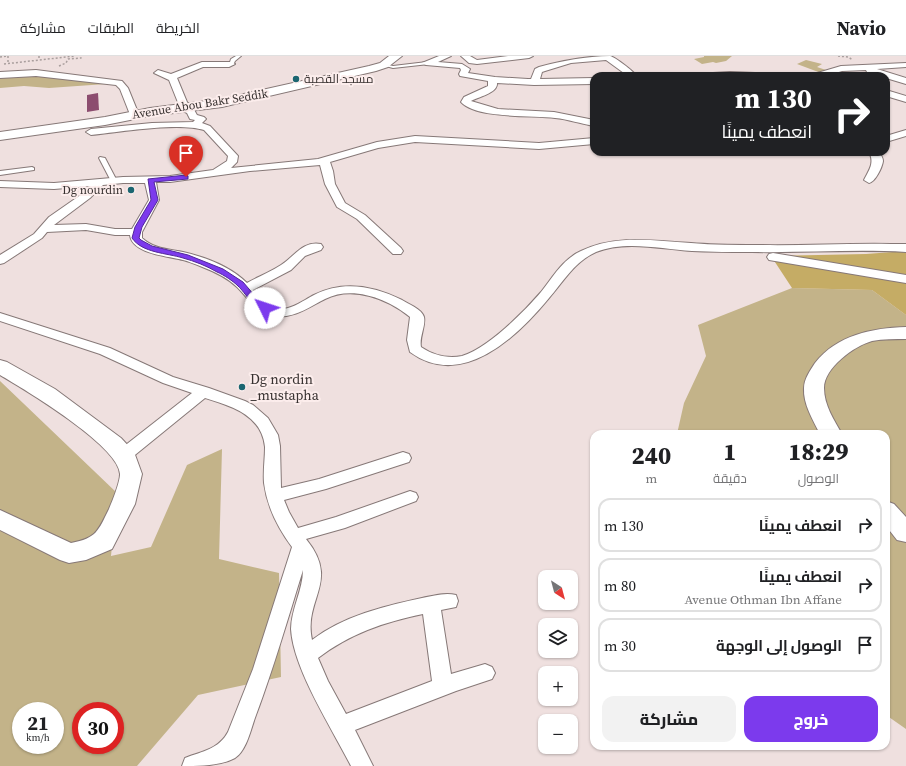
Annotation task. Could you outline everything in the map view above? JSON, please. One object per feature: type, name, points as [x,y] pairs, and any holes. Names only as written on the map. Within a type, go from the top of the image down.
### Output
[{"type":"street","name":"Avenue Abou Bakr Seddik","points":[[0,136],[256,96],[384,65],[396,56]]},
{"type":"street","points":[[427,63],[448,56]]},
{"type":"street","points":[[465,56],[472,61],[477,62],[529,56]]},
{"type":"street","points":[[554,56],[563,63]]},
{"type":"street","points":[[534,82],[538,71],[576,60],[607,57],[628,72]]},
{"type":"street","points":[[427,63],[462,66],[466,69],[462,74],[492,79],[534,82],[590,81]]},
{"type":"street","points":[[158,74],[171,76],[193,65],[231,64]]},
{"type":"street","points":[[828,72],[862,67],[906,65]]},
{"type":"street","points":[[862,67],[877,72]]},
{"type":"street","points":[[871,70],[885,72]]},
{"type":"street","points":[[0,75],[29,72],[119,83],[124,88],[134,115]]},
{"type":"street","points":[[890,73],[906,75]]},
{"type":"street","points":[[171,76],[186,110],[190,110],[193,117],[201,118],[197,124]]},
{"type":"street","points":[[890,76],[906,81]]},
{"type":"street","points":[[492,79],[492,88],[467,99],[466,102],[490,110],[557,116],[590,122]]},
{"type":"street","points":[[890,94],[906,99]]},
{"type":"street","points":[[91,132],[197,124],[205,126],[233,156],[232,162],[215,173]]},
{"type":"street","points":[[890,129],[903,134]]},
{"type":"street","points":[[890,138],[903,134]]},
{"type":"street","points":[[0,184],[54,186],[114,181],[170,179],[324,161],[377,145],[405,139],[539,146],[590,140]]},
{"type":"street","points":[[869,180],[877,165],[878,158],[877,156]]},
{"type":"street","points":[[324,161],[328,171],[330,184],[341,204],[361,217],[397,250]]},
{"type":"street","points":[[150,180],[154,200],[136,232],[138,242],[158,250],[186,256],[205,263],[230,276],[245,289],[252,298],[265,308],[279,313],[292,312],[325,294],[345,289],[386,299],[403,306],[417,316],[418,322],[413,337],[415,349],[430,358],[455,361],[474,356],[498,340],[534,307],[572,261],[592,250],[612,245],[631,244],[723,248],[906,248]]},
{"type":"street","points":[[0,260],[38,236],[53,219],[86,196],[100,182]]},
{"type":"street","points":[[45,228],[86,227],[115,232],[136,232]]},
{"type":"street","points":[[245,289],[287,267],[301,254],[317,247]]},
{"type":"street","points":[[723,248],[906,279]]},
{"type":"street","points":[[0,317],[105,351],[168,380],[204,391],[250,409],[259,418],[268,430],[272,441],[272,489],[277,506],[309,556],[312,565],[313,576],[301,620],[301,636],[313,670],[362,766]]},
{"type":"street","points":[[829,430],[818,410],[814,387],[819,373],[827,362],[845,348],[864,338],[906,333]]},
{"type":"street","points":[[0,366],[48,394],[96,430],[124,455],[130,466],[131,474],[129,487],[119,515],[105,540],[100,545],[79,552],[69,553],[0,519]]},
{"type":"street","points":[[124,455],[204,391]]},
{"type":"street","points":[[275,496],[320,485],[403,458]]},
{"type":"street","points":[[298,541],[339,523],[410,496]]},
{"type":"street","points":[[890,515],[906,533]]},
{"type":"street","points":[[193,766],[226,752],[231,748],[237,737],[263,669],[298,541]]},
{"type":"street","points":[[307,655],[320,644],[352,627],[394,613],[440,603],[434,641],[443,686]]},
{"type":"street","points":[[341,726],[443,686],[485,673]]},
{"type":"lane","points":[[231,64],[232,60],[239,56]]},
{"type":"lane","points":[[384,65],[393,68],[427,63]]},
{"type":"lane","points":[[102,158],[114,181]]},
{"type":"lane","points":[[0,173],[32,169]]},
{"type":"path","points":[[0,57],[8,56],[8,64]]},
{"type":"path","points":[[0,65],[75,56]]},
{"type":"path","points":[[52,75],[55,68],[66,63],[68,59],[81,58],[80,56]]},
{"type":"shaded area","points":[[704,56],[732,56],[726,61],[716,63],[713,62],[702,64],[694,59]]},
{"type":"shaded area","points":[[806,60],[822,64],[817,67],[826,70],[818,72],[797,64]]},
{"type":"shaded area","points":[[22,75],[45,76],[106,84],[49,88],[24,86],[0,88],[0,78]]},
{"type":"shaded area","points":[[906,251],[906,315],[872,290],[792,288],[771,256],[866,254]]},
{"type":"shaded area","points":[[792,288],[872,290],[906,315],[906,729],[890,718],[890,430],[678,430],[684,403],[706,356],[698,325]]},
{"type":"shaded area","points":[[0,381],[117,493],[111,556],[151,547],[187,465],[222,449],[219,559],[279,573],[281,677],[198,695],[137,766],[0,766]]},
{"type":"building","points":[[98,93],[99,110],[87,112],[87,95]]},
{"type":"place","name":"مسجد القصبة","points":[[296,79]]},
{"type":"place","name":"Dg nourdin","points":[[131,190]]},
{"type":"place","name":"Dg nordin _mustapha","points":[[242,387]]},
{"type":"route","points":[[186,177],[150,180],[153,188],[154,200],[136,232],[138,242],[149,248],[186,256],[220,270],[241,284],[252,298],[265,308]]}]
